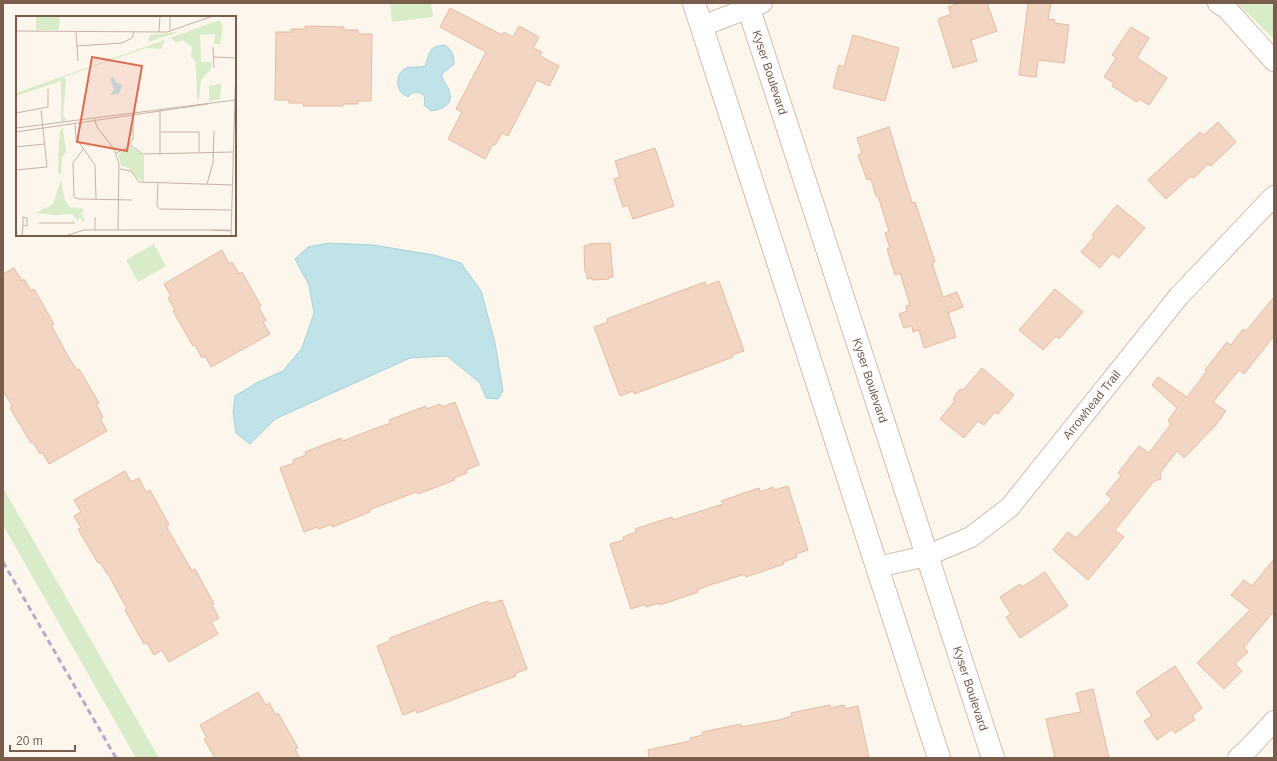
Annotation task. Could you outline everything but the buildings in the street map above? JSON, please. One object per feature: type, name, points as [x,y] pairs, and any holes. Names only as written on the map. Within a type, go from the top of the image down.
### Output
[{"type":"street","points":[[694,3],[940,758]]},
{"type":"street","points":[[1218,3],[1227,9],[1274,61]]},
{"type":"street","points":[[702,26],[752,4]]},
{"type":"street","name":"Kyser Boulevard","points":[[752,4],[926,556],[993,758]]},
{"type":"street","name":"Arrowhead Trail","points":[[878,567],[926,556],[971,537],[1010,507],[1179,296],[1274,196]]},
{"type":"street","points":[[1238,758],[1250,748],[1274,722]]},
{"type":"green space","points":[[390,3],[431,3],[433,17],[392,22]]},
{"type":"green space","points":[[1237,3],[1274,3],[1274,40],[1272,37]]},
{"type":"green space","points":[[154,244],[166,266],[138,282],[126,260]]},
{"type":"green space","points":[[3,488],[159,758],[136,758],[3,525]]},
{"type":"water","points":[[445,45],[450,49],[454,58],[454,64],[442,74],[443,80],[450,93],[450,98],[444,107],[431,111],[424,105],[424,95],[415,92],[408,97],[400,91],[398,78],[401,72],[406,68],[425,66],[430,51],[435,47]]},
{"type":"water","points":[[329,243],[373,245],[434,255],[461,263],[481,291],[495,343],[503,391],[498,399],[486,398],[480,383],[447,356],[410,358],[275,419],[250,444],[236,433],[233,412],[235,396],[258,382],[283,371],[302,348],[314,313],[309,285],[295,259],[308,247]]},
{"type":"railway","points":[[3,562],[116,758]]}]
